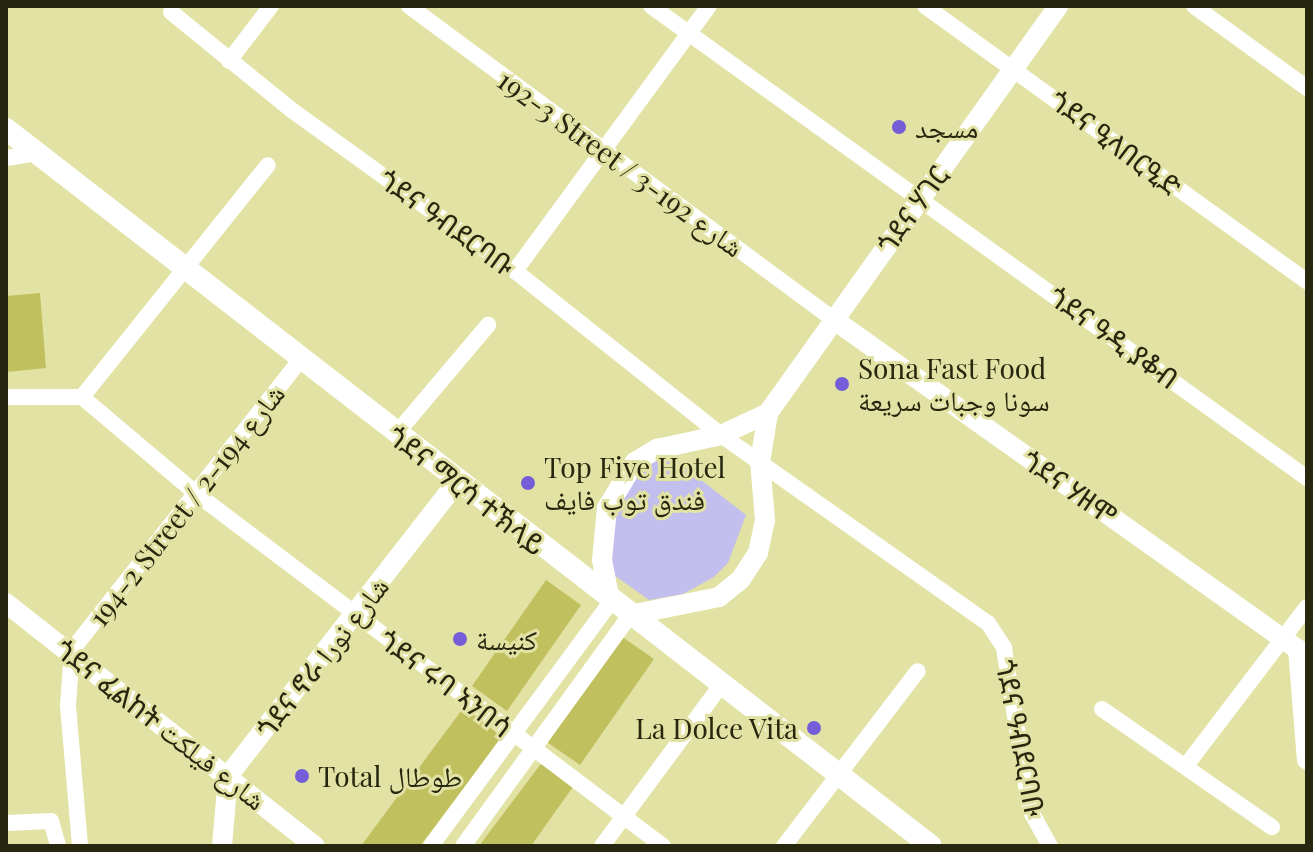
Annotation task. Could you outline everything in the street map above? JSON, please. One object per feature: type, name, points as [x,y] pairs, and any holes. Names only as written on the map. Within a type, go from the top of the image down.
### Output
[{"type":"main road","name":"ጎደና ማርሳ ተኽላይ","points":[[6,129],[611,602],[931,846]]},
{"type":"street","points":[[229,61],[271,6]]},
{"type":"street","name":"192-3 Street / شارع 192-3","points":[[409,6],[833,319]]},
{"type":"street","name":"ጎደና ዓዲ ያቆብ","points":[[651,6],[921,195],[1307,478]]},
{"type":"street","points":[[515,271],[601,148],[709,6]]},
{"type":"street","name":"ጎደና ዒላበርዒድ","points":[[925,6],[1014,67],[1307,282]]},
{"type":"street","name":"ጎደና ሃገር","points":[[768,413],[1058,6]]},
{"type":"street","points":[[1194,6],[1307,88]]},
{"type":"street","name":"ጎደና ዓብደርባቡ","points":[[171,12],[229,61],[515,271],[721,435]]},
{"type":"street","points":[[6,158],[37,153]]},
{"type":"street","points":[[6,397],[82,397],[182,267],[268,165]]},
{"type":"street","name":"ጎደና ሃዘሞ","points":[[833,319],[1296,648]]},
{"type":"street","points":[[396,434],[488,325]]},
{"type":"street","name":"194-2 Street / شارع 194-2","points":[[72,650],[198,495],[300,360]]},
{"type":"street","name":"ጎደና ሩባ ኣንበሳ","points":[[82,397],[198,495],[663,846]]},
{"type":"street","points":[[431,846],[611,602],[603,578],[602,538],[607,508],[619,482],[635,462],[657,449],[721,435],[768,413]]},
{"type":"street","points":[[463,846],[630,615],[719,597],[741,579],[758,553],[765,520],[760,462],[768,413]]},
{"type":"street","points":[[721,435],[760,462]]},
{"type":"street","name":"ጎደና ዓብደርባቡ","points":[[760,462],[997,635],[1030,810],[1050,846]]},
{"type":"street","name":"ጎደና ኖራ شارع نورا","points":[[228,776],[458,481]]},
{"type":"street","name":"ጎደና ፈልከት شارع فيلكت","points":[[6,603],[72,650],[315,846]]},
{"type":"street","points":[[1307,607],[1296,648],[1307,760]]},
{"type":"street","points":[[1188,763],[1296,648]]},
{"type":"street","points":[[72,650],[68,705],[80,846]]},
{"type":"street","points":[[784,846],[918,671]]},
{"type":"street","points":[[602,846],[721,685]]},
{"type":"street","points":[[1102,709],[1188,763],[1272,827]]},
{"type":"street","points":[[222,846],[228,776]]},
{"type":"street","points":[[6,823],[51,821],[58,846]]},
{"type":"shaded area","points":[[40,293],[46,368],[6,372],[6,296]]},
{"type":"shaded area","points":[[669,455],[746,515],[728,563],[714,577],[683,594],[649,600],[614,575],[608,557],[611,512],[630,478],[651,461]]},
{"type":"shaded area","points":[[546,580],[581,605],[507,711],[472,686]]},
{"type":"shaded area","points":[[618,634],[654,659],[580,765],[544,740]]},
{"type":"shaded area","points":[[464,707],[502,737],[420,846],[361,846]]},
{"type":"shaded area","points":[[543,761],[575,784],[531,846],[479,846]]},
{"type":"place","name":"مسجد","points":[[899,127]]},
{"type":"place","name":"Sona Fast Food سونا وجبات سريعة","points":[[842,384]]},
{"type":"place","name":"Top Five Hotel فندق توب فايف","points":[[528,483]]},
{"type":"place","name":"كنيسة","points":[[460,639]]},
{"type":"place","name":"La Dolce Vita","points":[[814,728]]},
{"type":"place","name":"Total طوطال","points":[[302,776]]}]
